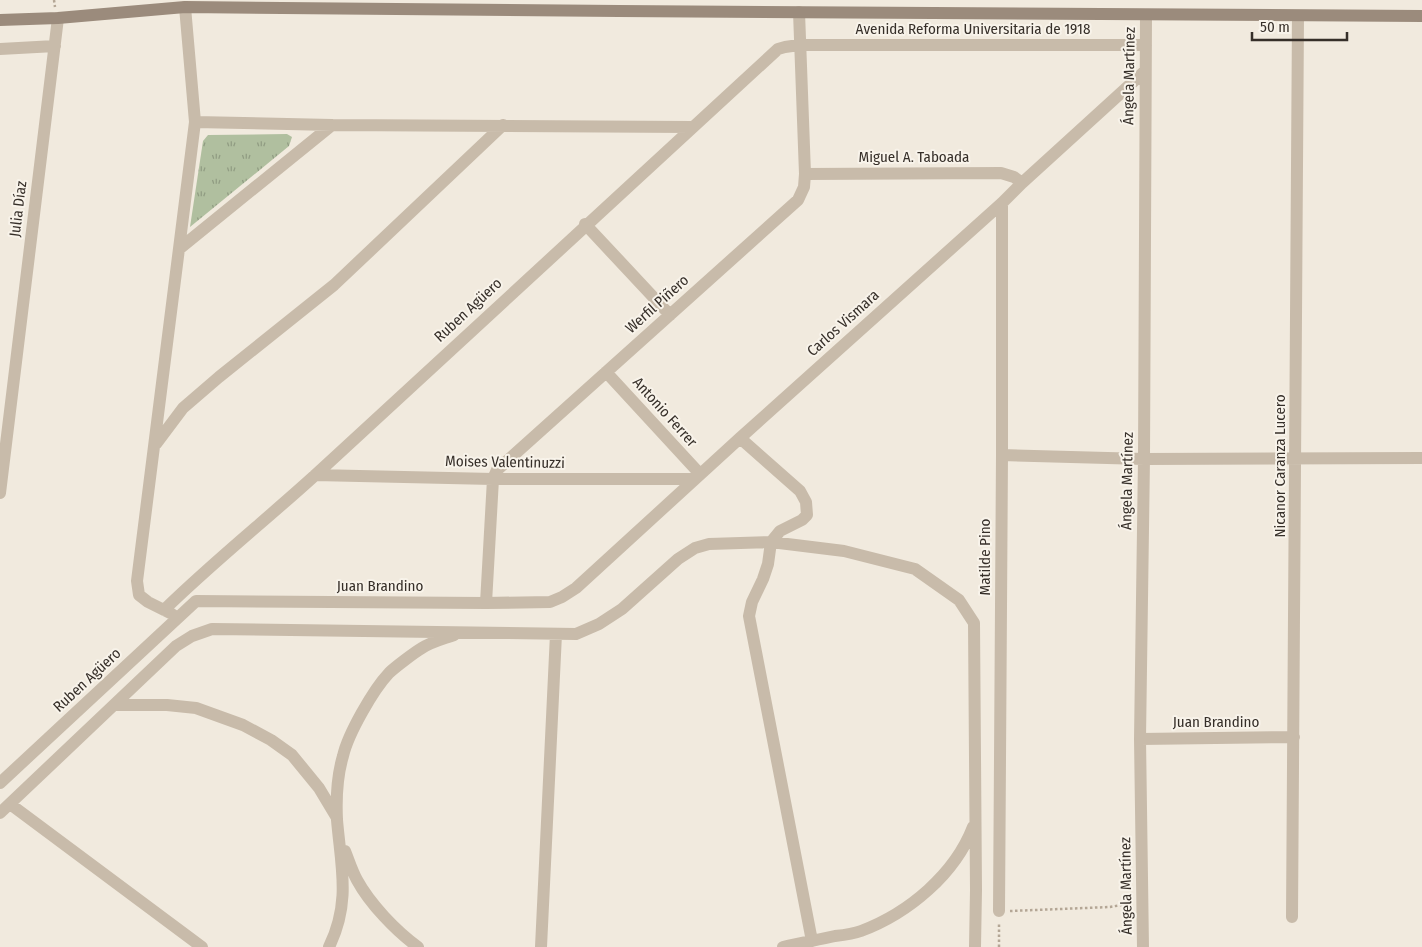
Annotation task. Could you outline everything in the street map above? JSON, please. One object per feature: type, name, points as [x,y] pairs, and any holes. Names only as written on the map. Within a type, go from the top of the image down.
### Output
[{"type":"main road","name":"Avenida Reforma Universitaria de 1918","points":[[0,20],[58,18],[185,7],[1422,16]]},
{"type":"street","points":[[179,618],[139,595],[137,581],[195,122],[185,7]]},
{"type":"street","name":"Werfil Piñero","points":[[493,479],[498,470],[798,200],[804,187],[805,174],[799,12]]},
{"type":"street","name":"Ángela Martínez","points":[[1143,947],[1140,739],[1144,459],[1146,15]]},
{"type":"street","name":"Nicanor Caranza Lucero","points":[[1292,916],[1298,16]]},
{"type":"street","name":"Julia Díaz","points":[[0,489],[58,18]]},
{"type":"street","name":"Avenida Reforma Universitaria de 1918","points":[[799,46],[1146,45]]},
{"type":"street","points":[[0,49],[55,46]]},
{"type":"street","name":"Ruben Agüero","points":[[164,610],[203,573],[315,475],[585,224],[778,49],[799,46]]},
{"type":"street","name":"Carlos Vismara","points":[[562,597],[576,588],[1002,203],[1145,71]]},
{"type":"street","points":[[195,122],[332,125],[692,127]]},
{"type":"street","points":[[179,249],[332,125]]},
{"type":"street","points":[[155,445],[183,408],[334,285],[503,125]]},
{"type":"street","name":"Miguel A. Taboada","points":[[805,174],[1001,173],[1014,177],[1022,183]]},
{"type":"street","name":"Matilde Pino","points":[[999,911],[1002,203]]},
{"type":"street","points":[[585,224],[670,315]]},
{"type":"street","name":"Antonio Ferrer","points":[[606,372],[697,477]]},
{"type":"street","points":[[740,438],[800,492],[806,502],[807,515],[802,520],[780,531],[771,542],[768,564],[752,602],[749,616],[812,941]]},
{"type":"street","points":[[1002,454],[1144,459],[1422,458]]},
{"type":"street","name":"Moises Valentinuzzi","points":[[315,475],[493,479],[697,477]]},
{"type":"street","points":[[486,603],[493,479]]},
{"type":"street","points":[[0,813],[176,646],[192,636],[212,629],[576,634],[599,624],[622,609],[678,559],[695,548],[709,544],[771,542],[844,551],[915,569],[960,600],[974,623],[975,947]]},
{"type":"street","name":"Juan Brandino","points":[[196,601],[486,603],[550,602],[562,597]]},
{"type":"street","name":"Ruben Agüero","points":[[0,783],[196,601]]},
{"type":"street","points":[[329,947],[342,912],[344,876],[337,818],[338,781],[343,754],[366,705],[389,673],[422,648],[460,632]]},
{"type":"street","points":[[541,947],[556,634]]},
{"type":"street","points":[[114,705],[167,705],[196,708],[243,725],[271,740],[292,756],[319,788],[337,818]]},
{"type":"street","name":"Juan Brandino","points":[[1140,739],[1294,737]]},
{"type":"street","points":[[10,804],[202,947]]},
{"type":"street","points":[[783,947],[860,931],[882,922],[911,904],[958,857],[967,842],[976,820]]},
{"type":"street","points":[[339,838],[358,881],[369,898],[390,922],[418,947]]},
{"type":"path","points":[[999,947],[999,911],[1110,908],[1142,902]]},
{"type":"green space","points":[[287,134],[292,137],[289,146],[190,227],[203,141],[208,135]]}]
